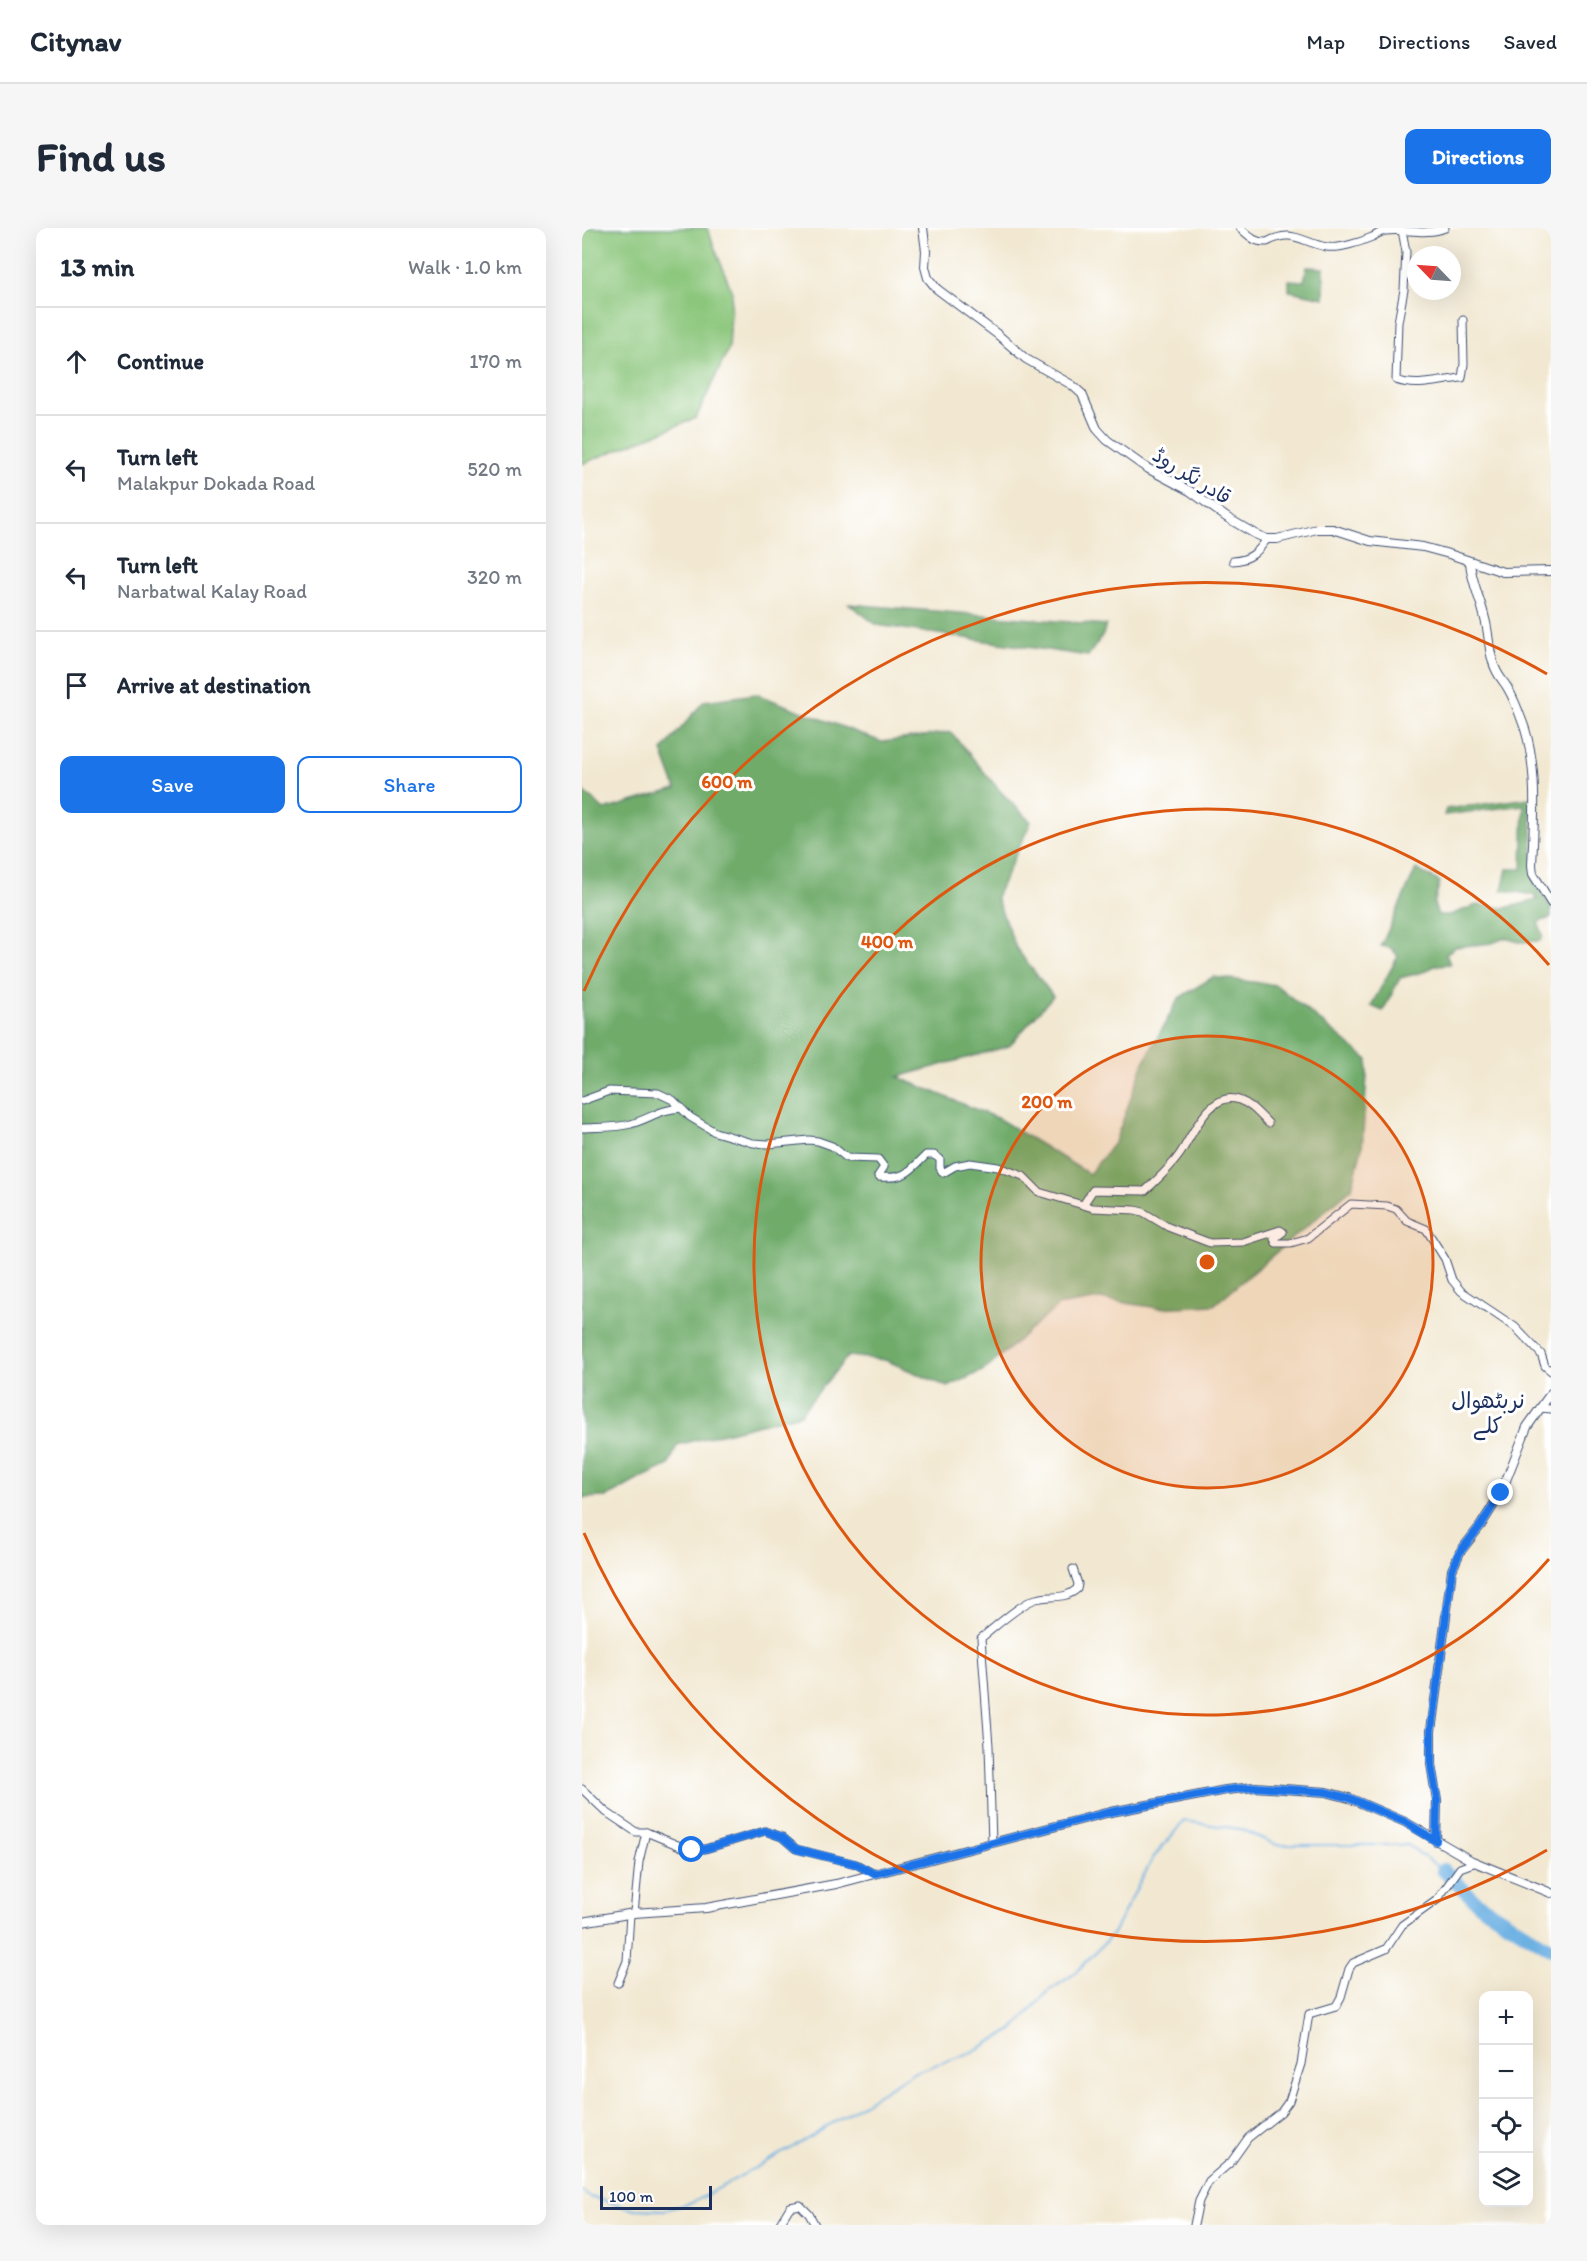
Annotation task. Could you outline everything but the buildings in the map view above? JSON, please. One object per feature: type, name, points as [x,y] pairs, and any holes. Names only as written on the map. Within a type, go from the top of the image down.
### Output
[{"type":"street","name":"قادر نگر روڈ","points":[[923,228],[926,251],[925,267],[928,278],[937,289],[1026,359],[1072,385],[1082,394],[1097,429],[1107,440],[1145,467],[1190,491],[1226,518],[1267,538]]},
{"type":"street","points":[[1240,228],[1253,240],[1260,242],[1269,241],[1275,234],[1284,232],[1330,247],[1402,230],[1425,232],[1445,228]]},
{"type":"street","points":[[1269,241],[1270,232],[1278,228]]},
{"type":"street","points":[[1402,230],[1406,252],[1405,280],[1398,322],[1396,380],[1406,384],[1462,378],[1463,320]]},
{"type":"street","points":[[1233,561],[1244,560],[1258,550],[1267,538],[1277,539],[1317,529],[1333,529],[1370,541],[1423,547],[1503,572],[1551,571]]},
{"type":"street","points":[[1470,562],[1496,672],[1508,689],[1526,732],[1530,750],[1535,814],[1533,874],[1551,903]]},
{"type":"street","points":[[582,1101],[609,1091],[658,1093],[674,1100],[699,1124],[715,1132],[768,1144],[808,1140],[832,1146],[848,1158],[878,1159],[884,1167],[879,1177],[900,1177],[913,1170],[926,1155],[934,1155],[940,1159],[940,1168],[943,1173],[955,1166],[970,1163],[998,1167],[1023,1176],[1039,1192],[1083,1205],[1143,1212],[1168,1227],[1210,1243],[1244,1242],[1280,1230],[1282,1232],[1274,1239],[1276,1243],[1291,1243],[1308,1238],[1351,1204],[1387,1206],[1396,1209],[1407,1221],[1430,1233],[1445,1259],[1452,1280],[1461,1292],[1515,1327],[1541,1354],[1545,1366],[1551,1371]]},
{"type":"street","points":[[1083,1205],[1093,1190],[1145,1191],[1177,1158],[1200,1122],[1223,1099],[1241,1100],[1253,1107],[1268,1122]]},
{"type":"street","points":[[582,1128],[628,1125],[646,1119],[664,1109],[682,1108]]},
{"type":"street","points":[[1436,1841],[1437,1800],[1431,1764],[1431,1731],[1452,1570],[1460,1552],[1481,1525],[1501,1493],[1527,1427],[1551,1393]]},
{"type":"street","points":[[1540,1408],[1551,1409]]},
{"type":"street","points":[[992,1843],[989,1746],[981,1638],[1034,1599],[1070,1595],[1077,1589],[1078,1584],[1073,1569]]},
{"type":"street","points":[[582,1922],[632,1913],[706,1908],[836,1884],[1106,1813],[1226,1790],[1255,1787],[1326,1792],[1349,1798],[1405,1822],[1476,1862],[1551,1893]]},
{"type":"street","points":[[582,1789],[606,1812],[636,1832],[646,1832],[692,1850],[705,1849],[765,1831],[782,1837],[796,1849],[856,1864],[874,1874]]},
{"type":"street","points":[[618,1983],[627,1961],[639,1862],[646,1832]]},
{"type":"street","points":[[1454,1851],[1460,1868]]},
{"type":"street","points":[[1194,2225],[1199,2201],[1209,2181],[1231,2162],[1248,2138],[1281,2112],[1289,2101],[1299,2073],[1309,2014],[1336,2006],[1343,1991],[1348,1969],[1353,1963],[1386,1948],[1402,1925],[1437,1900],[1460,1868],[1476,1862]]},
{"type":"street","points":[[778,2225],[790,2208],[800,2205],[815,2225]]},
{"type":"green space","points":[[582,228],[707,228],[732,292],[729,348],[696,418],[582,464]]},
{"type":"green space","points":[[1307,267],[1324,268],[1324,298],[1289,291],[1289,280],[1304,281]]},
{"type":"green space","points":[[849,604],[1106,625],[1103,635],[1088,656],[877,625]]},
{"type":"green space","points":[[756,694],[882,742],[951,732],[1001,792],[1031,822],[996,897],[1016,948],[1053,996],[1009,1046],[898,1077],[999,1119],[1089,1174],[1115,1142],[1143,1064],[1179,998],[1213,977],[1276,985],[1368,1060],[1362,1148],[1352,1188],[1214,1305],[1158,1308],[1100,1299],[1058,1306],[984,1370],[948,1387],[885,1360],[848,1356],[800,1414],[677,1445],[669,1465],[607,1497],[582,1498],[582,790],[604,810],[676,789],[662,751],[704,701]]},
{"type":"green space","points":[[1530,798],[1535,882],[1551,908],[1551,918],[1538,922],[1543,936],[1540,941],[1519,942],[1505,938],[1492,943],[1455,947],[1446,954],[1450,964],[1437,965],[1423,972],[1400,978],[1383,1011],[1371,1006],[1398,956],[1391,948],[1381,946],[1416,869],[1440,882],[1434,904],[1438,915],[1450,915],[1477,905],[1505,908],[1537,900],[1535,895],[1502,890],[1507,869],[1522,869],[1524,805],[1444,815],[1446,809]]},
{"type":"waterway","points":[[582,2192],[590,2197],[635,2209],[664,2210],[692,2203],[809,2138],[912,2073],[970,2053],[1014,2029],[1047,1992],[1074,1974],[1112,1935],[1153,1858],[1184,1821],[1240,1829],[1277,1845],[1408,1845],[1459,1882]]},
{"type":"waterway","points":[[1443,1870],[1480,1905],[1551,1949]]},
{"type":"waterway","points":[[1463,1885],[1551,1949]]},
{"type":"district","name":"نربٹھوال کلے","points":[[1488,1412]]},
{"type":"route","points":[[692,1850],[705,1849],[765,1831],[782,1837],[796,1849],[856,1864],[874,1874],[1106,1813],[1226,1790],[1255,1787],[1326,1792],[1349,1798],[1405,1822],[1436,1841],[1437,1800],[1431,1764],[1431,1731],[1452,1570],[1460,1552],[1481,1525],[1501,1493]]}]
